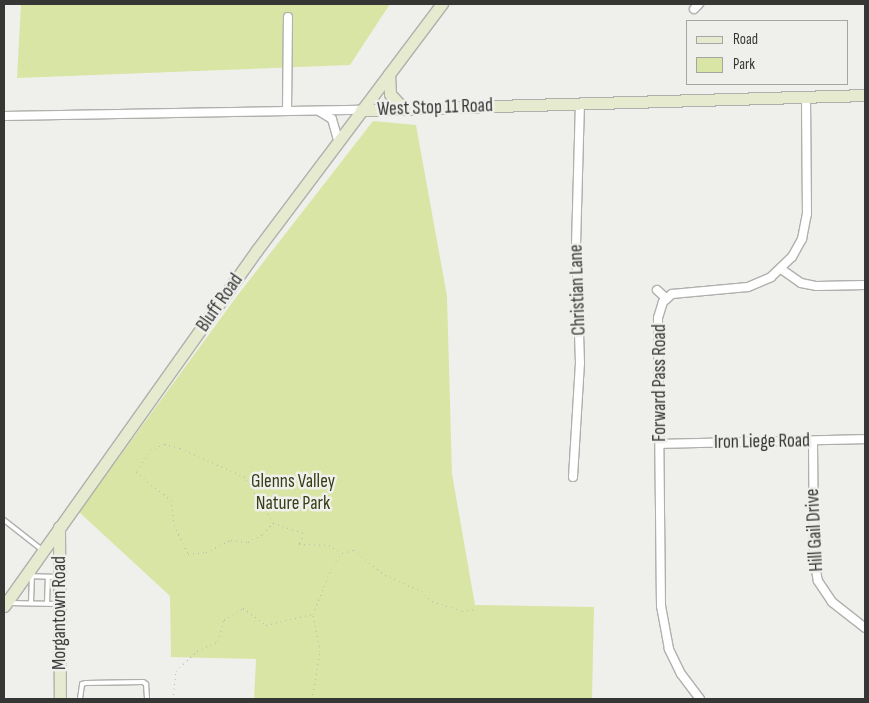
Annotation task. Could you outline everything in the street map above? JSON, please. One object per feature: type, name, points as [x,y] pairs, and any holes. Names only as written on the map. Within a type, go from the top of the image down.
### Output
[{"type":"main road","name":"Bluff Road","points":[[5,604],[28,576],[59,527],[338,140],[442,4]]},
{"type":"main road","points":[[389,74],[390,94],[403,108]]},
{"type":"main road","name":"West Stop 11 Road","points":[[361,110],[865,95]]},
{"type":"main road","name":"Morgantown Road","points":[[59,527],[54,577],[60,604],[60,699]]},
{"type":"street","points":[[287,111],[288,17]]},
{"type":"street","name":"Forward Pass Road","points":[[700,699],[681,674],[664,630],[658,318],[667,299],[680,291],[748,287],[781,269],[802,239],[807,214],[806,97]]},
{"type":"street","name":"Christian Lane","points":[[573,477],[580,363],[576,245],[580,104]]},
{"type":"street","name":"West Stop 11 Road","points":[[4,116],[361,110]]},
{"type":"street","points":[[319,111],[332,119],[338,140]]},
{"type":"street","points":[[781,269],[801,283],[817,286],[865,286]]},
{"type":"street","points":[[657,290],[667,299]]},
{"type":"street","name":"Iron Liege Road","points":[[660,444],[865,439]]},
{"type":"street","name":"Hill Gail Drive","points":[[813,441],[814,559],[818,581],[832,602],[865,628]]},
{"type":"lane","points":[[4,520],[43,550]]},
{"type":"lane","points":[[31,603],[34,589],[28,576],[54,577],[46,590],[47,603]]},
{"type":"lane","points":[[5,604],[60,604]]},
{"type":"lane","points":[[80,699],[82,684],[125,682],[146,684],[147,698]]},
{"type":"path","points":[[273,523],[263,534],[248,542],[231,540],[206,552],[188,554],[174,525],[170,500],[136,472],[151,449],[165,444],[180,448],[244,477],[273,523],[304,533],[299,544],[329,545],[342,553]]},
{"type":"path","points":[[312,699],[320,651],[313,614],[331,569],[342,553],[354,550],[385,575],[421,591],[432,601],[462,611],[475,609]]},
{"type":"path","points":[[173,699],[176,671],[197,650],[218,641],[224,620],[243,608],[266,625],[313,614]]},
{"type":"green space","points":[[21,4],[390,4],[350,65],[17,78]]},
{"type":"green space","name":"Glenns Valley Nature Park","points":[[373,121],[416,125],[447,296],[452,474],[475,605],[594,607],[592,699],[254,699],[256,659],[171,657],[170,596],[79,512],[237,296]]}]
